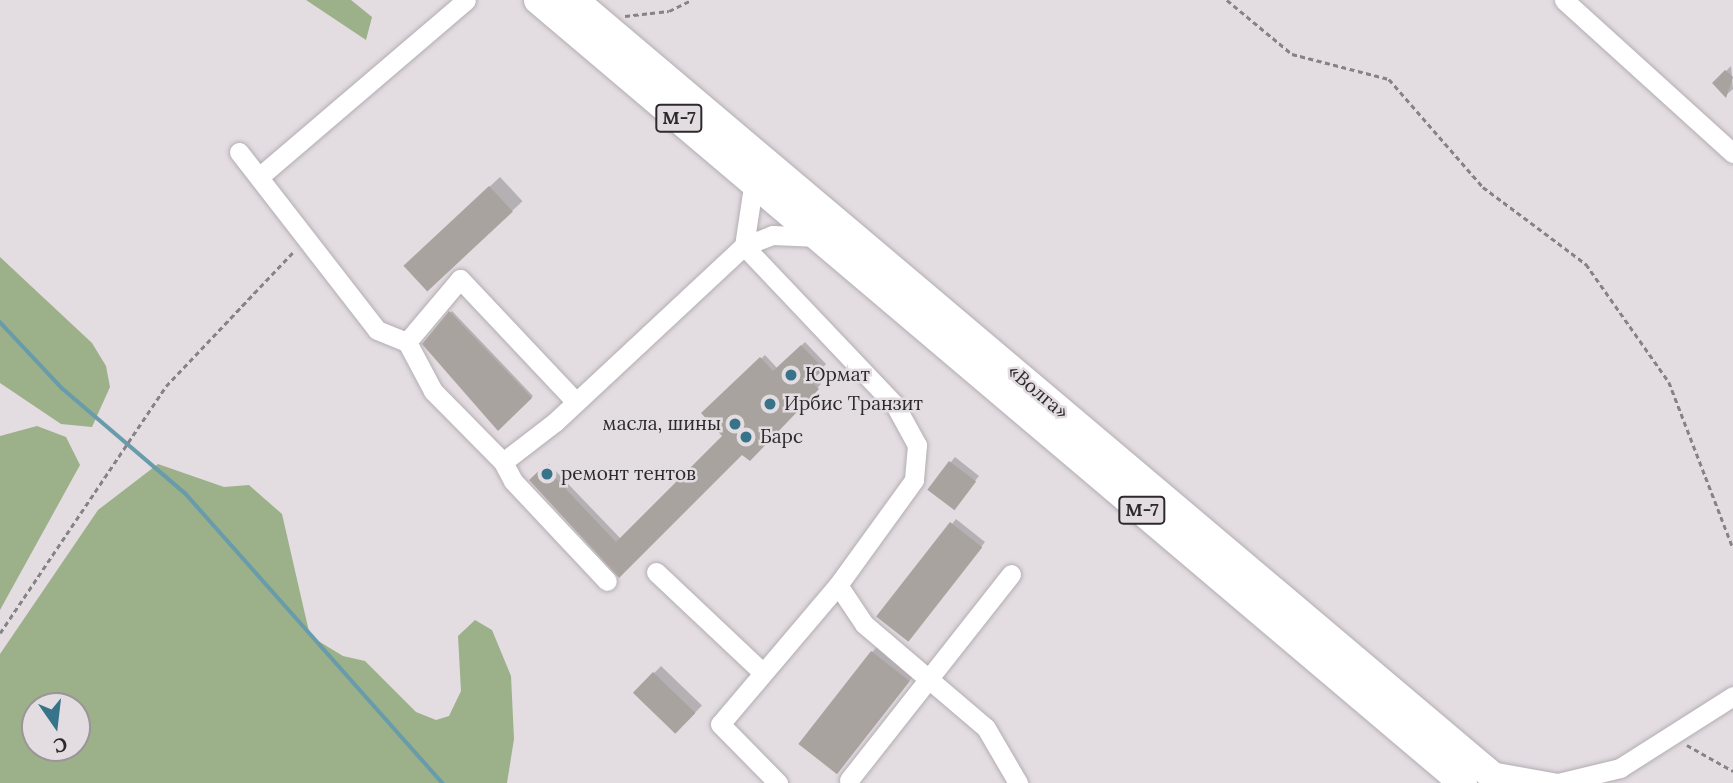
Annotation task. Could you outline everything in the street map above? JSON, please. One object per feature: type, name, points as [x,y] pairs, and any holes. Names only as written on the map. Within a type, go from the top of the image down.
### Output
[{"type":"highway","name":"«Волга»","points":[[538,0],[820,237],[1484,778]]},
{"type":"highway","name":"«Волга»","points":[[575,0],[1484,778]]},
{"type":"street","points":[[259,177],[466,0]]},
{"type":"street","points":[[1564,0],[1733,153]]},
{"type":"street","points":[[239,152],[377,330],[407,342],[433,391],[503,461],[513,481],[607,581]]},
{"type":"street","points":[[744,246],[754,180]]},
{"type":"street","points":[[503,461],[576,402],[744,246],[772,235],[820,237]]},
{"type":"street","points":[[744,246],[895,405],[917,445],[914,480],[838,586],[720,724],[779,783]]},
{"type":"street","points":[[407,342],[460,279],[576,402]]},
{"type":"street","points":[[656,572],[763,673]]},
{"type":"street","points":[[849,780],[1011,574]]},
{"type":"street","points":[[838,586],[864,624],[986,728],[1018,783]]},
{"type":"street","points":[[1484,778],[1558,783],[1615,775],[1668,733],[1733,696]]},
{"type":"path","points":[[598,20],[669,11],[692,0]]},
{"type":"path","points":[[1227,0],[1292,54],[1389,79],[1483,187],[1587,264],[1669,382],[1733,548]]},
{"type":"path","points":[[0,634],[166,386],[307,238]]},
{"type":"path","points":[[1668,733],[1733,771]]},
{"type":"green space","points":[[306,0],[351,0],[372,17],[366,40]]},
{"type":"green space","points":[[0,257],[92,343],[106,366],[110,387],[92,427],[61,424],[0,383]]},
{"type":"green space","points":[[37,426],[66,437],[80,465],[0,610],[0,436]]},
{"type":"green space","points":[[158,464],[224,487],[249,485],[282,514],[310,636],[343,656],[365,661],[416,712],[436,720],[449,716],[461,691],[458,636],[475,620],[492,630],[511,676],[514,739],[507,783],[0,783],[0,654],[98,510]]},
{"type":"building","points":[[1725,70],[1733,77],[1726,98],[1712,83]]},
{"type":"building","points":[[489,186],[513,212],[427,291],[403,266]]},
{"type":"building","points":[[449,311],[532,398],[498,431],[422,344]]},
{"type":"building","points":[[801,345],[824,369],[811,381],[819,389],[750,461],[742,455],[619,578],[529,480],[544,466],[616,542],[722,436],[701,413],[760,357],[773,371]]},
{"type":"building","points":[[949,461],[976,481],[954,510],[927,490]]},
{"type":"building","points":[[950,522],[982,547],[908,642],[876,617]]},
{"type":"building","points":[[871,651],[910,681],[837,774],[798,744]]},
{"type":"building","points":[[653,672],[695,713],[675,734],[633,693]]},
{"type":"waterway","points":[[0,322],[62,388],[186,494],[443,783]]},
{"type":"place","name":"Юрмат","points":[[791,375]]},
{"type":"place","name":"Ирбис Транзит","points":[[770,404]]},
{"type":"place","name":"масла, шины","points":[[735,424]]},
{"type":"place","name":"Барс","points":[[746,437]]},
{"type":"place","name":"ремонт тентов","points":[[547,474]]}]
